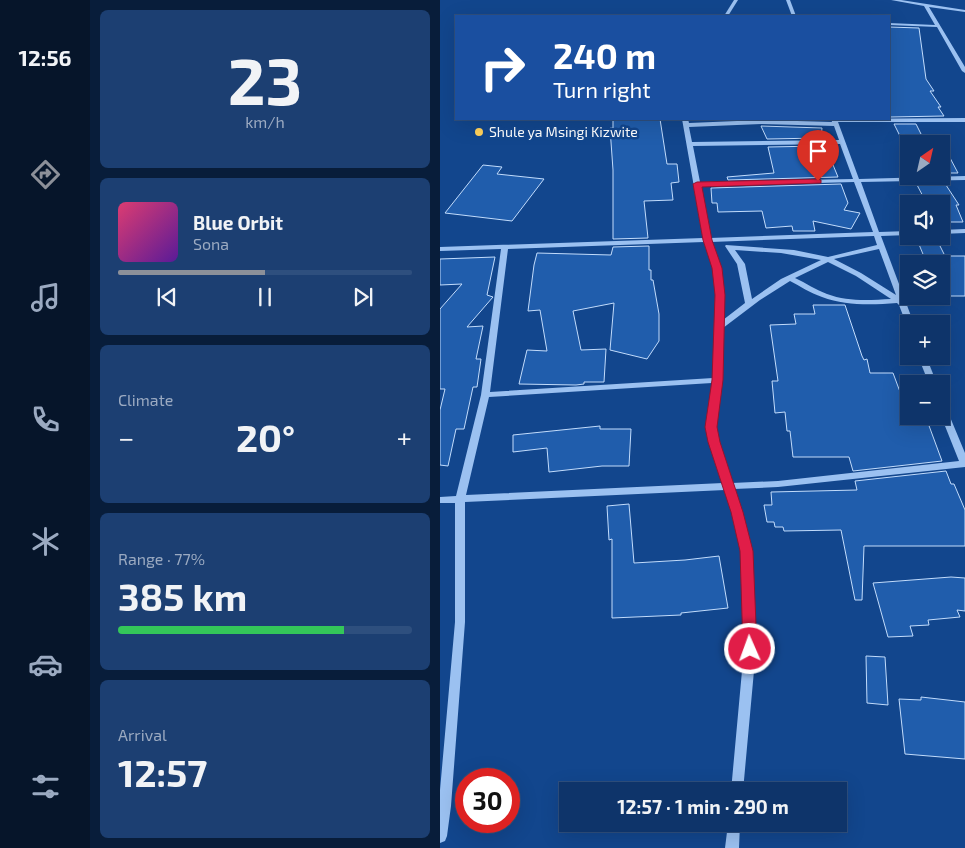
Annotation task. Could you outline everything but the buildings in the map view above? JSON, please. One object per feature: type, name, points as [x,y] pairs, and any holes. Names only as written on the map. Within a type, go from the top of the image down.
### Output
[{"type":"street","points":[[727,15],[736,0]]},
{"type":"street","points":[[788,0],[794,15]]},
{"type":"street","points":[[894,0],[965,11]]},
{"type":"street","points":[[938,6],[939,0]]},
{"type":"street","points":[[926,5],[965,71]]},
{"type":"street","points":[[890,24],[938,26]]},
{"type":"street","points":[[738,782],[750,649],[746,551],[737,512],[727,486],[711,427],[717,380],[720,295],[717,268],[707,240],[686,122],[965,120]]},
{"type":"street","points":[[835,121],[878,234],[900,303]]},
{"type":"street","points":[[690,144],[842,142]]},
{"type":"street","points":[[697,184],[965,178]]},
{"type":"street","points":[[950,232],[965,231]]},
{"type":"street","points":[[440,249],[900,233]]},
{"type":"street","points":[[723,240],[741,264],[749,304]]},
{"type":"street","points":[[719,326],[790,278],[828,259],[882,246]]},
{"type":"street","points":[[440,836],[445,806],[460,622],[460,500],[485,394],[505,248]]},
{"type":"street","points":[[730,248],[764,250],[828,259],[845,266],[900,303]]},
{"type":"street","points":[[790,278],[830,297],[900,303]]},
{"type":"street","points":[[485,394],[717,380]]},
{"type":"street","points":[[440,500],[778,484],[965,464],[949,425]]},
{"type":"street","points":[[732,848],[733,832]]},
{"type":"place","name":"Shule ya Msingi Kizwite","points":[[479,132]]},
{"type":"route","points":[[750,649],[746,551],[737,512],[727,486],[711,427],[717,380],[720,295],[717,268],[707,240],[697,184],[818,181]]}]
